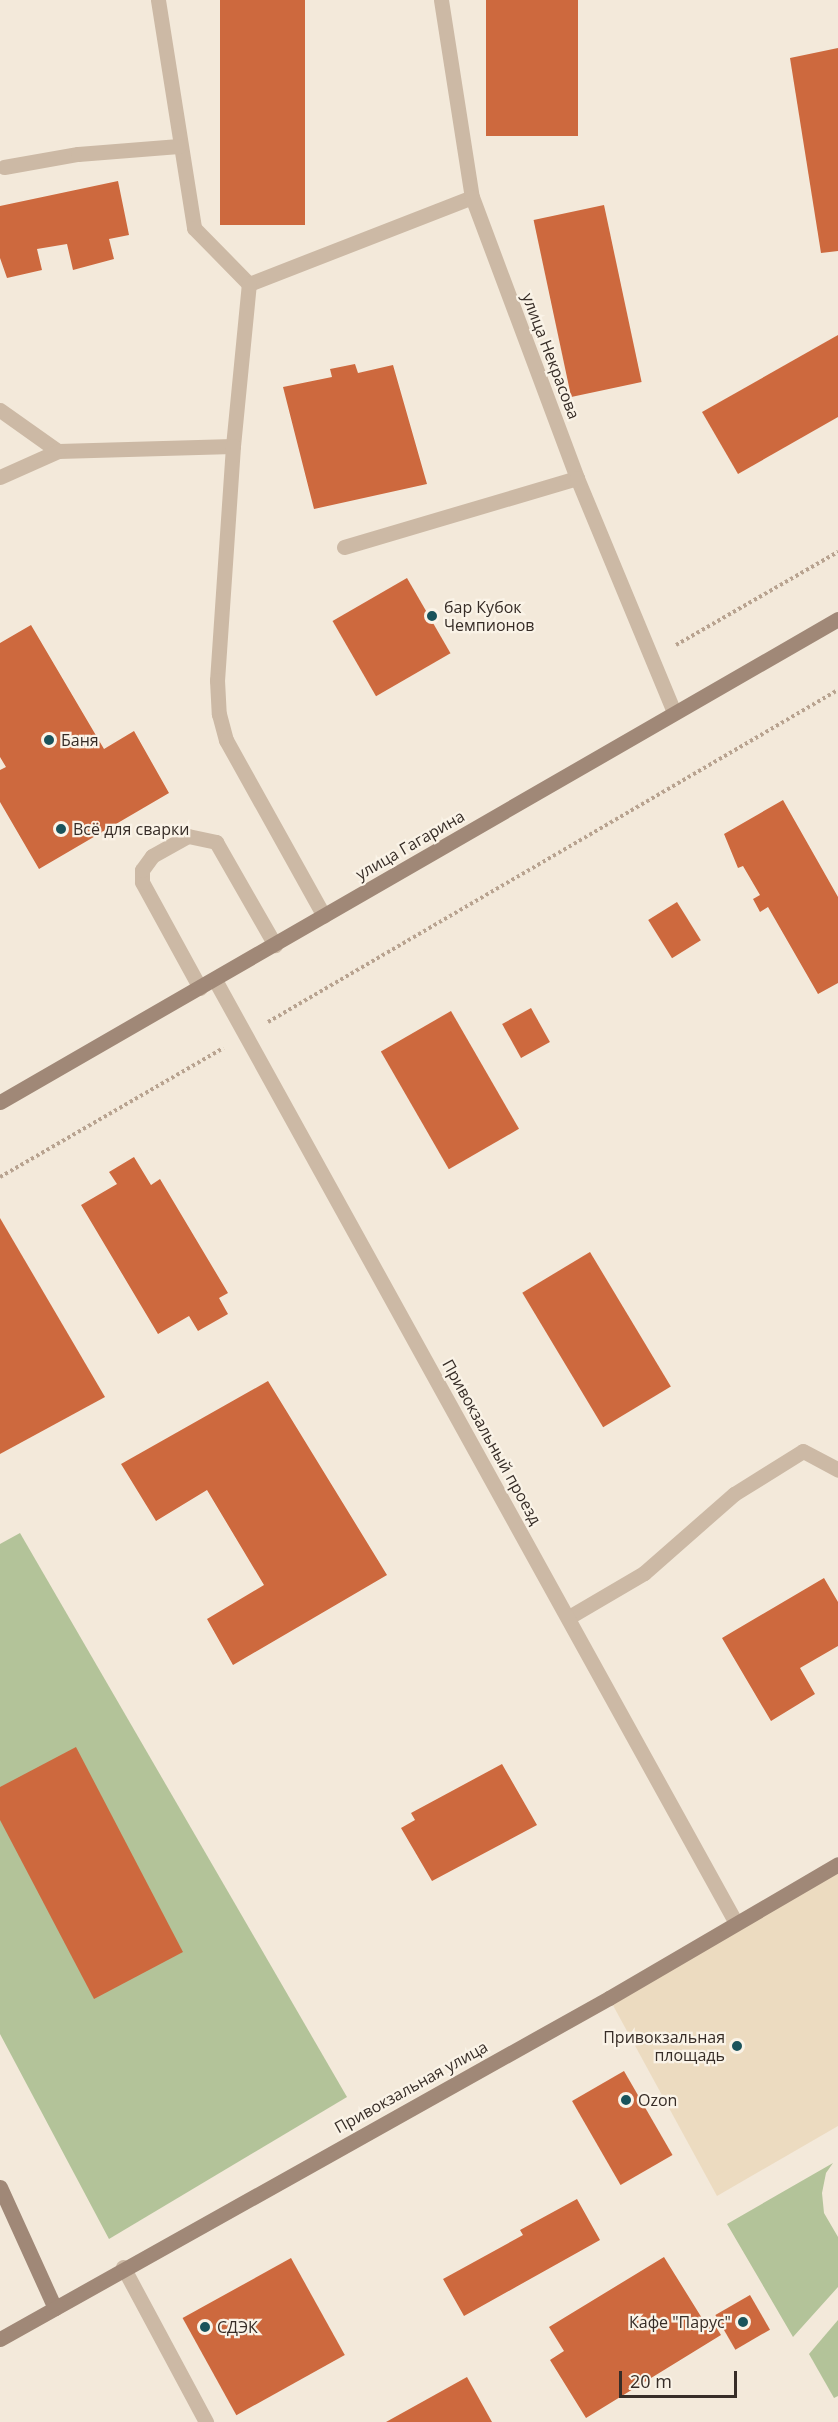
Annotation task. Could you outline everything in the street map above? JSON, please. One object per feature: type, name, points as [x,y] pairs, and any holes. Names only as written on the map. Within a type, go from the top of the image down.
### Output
[{"type":"street","points":[[158,0],[179,146],[194,228],[249,284]]},
{"type":"street","name":"улица Некрасова","points":[[441,0],[472,197],[577,478],[674,712]]},
{"type":"street","points":[[4,167],[78,154],[179,146]]},
{"type":"street","points":[[249,284],[472,197]]},
{"type":"street","points":[[249,284],[233,446],[217,680],[219,714],[226,740],[324,916]]},
{"type":"street","points":[[0,410],[58,451]]},
{"type":"street","points":[[0,477],[58,451],[233,446]]},
{"type":"street","points":[[344,547],[577,478]]},
{"type":"street","name":"улица Гагарина","points":[[0,1102],[838,619]]},
{"type":"street","points":[[200,988],[142,882],[142,870],[153,856],[170,846],[188,836],[216,842],[275,945]]},
{"type":"street","name":"Привокзальный проезд","points":[[215,980],[569,1617],[736,1923]]},
{"type":"street","points":[[569,1617],[644,1574],[734,1494],[803,1451],[838,1470]]},
{"type":"street","name":"Привокзальная улица","points":[[0,2339],[123,2267],[609,1998],[838,1864]]},
{"type":"street","points":[[0,2187],[55,2308]]},
{"type":"street","points":[[123,2267],[206,2422]]},
{"type":"path","points":[[652,659],[838,552]]},
{"type":"path","points":[[0,1177],[838,690]]},
{"type":"green space","points":[[20,1533],[347,2097],[109,2239],[0,2034],[0,1544]]},
{"type":"green space","points":[[833,2163],[826,2173],[822,2193],[824,2213],[838,2237],[838,2287],[793,2337],[727,2224]]},
{"type":"green space","points":[[838,2320],[838,2396],[834,2398],[809,2354]]},
{"type":"shaded area","name":"Привокзальная площадь","points":[[838,1864],[838,2126],[717,2196],[609,1998]]},
{"type":"building","points":[[220,0],[305,0],[305,225],[220,225]]},
{"type":"building","points":[[486,0],[578,0],[578,136],[486,136]]},
{"type":"building","points":[[838,48],[838,251],[821,253],[790,58]]},
{"type":"building","points":[[118,181],[129,235],[109,239],[114,259],[73,270],[67,244],[37,249],[42,270],[7,278],[0,258],[0,206]]},
{"type":"building","points":[[604,205],[642,382],[571,397],[534,220]]},
{"type":"building","points":[[838,335],[838,417],[738,474],[702,412]]},
{"type":"building","points":[[355,364],[358,373],[393,365],[427,484],[314,509],[283,387],[332,377],[330,369]]},
{"type":"building","points":[[407,578],[451,653],[376,696],[333,621]]},
{"type":"building","name":"Баня","points":[[31,625],[104,749],[134,731],[169,793],[39,869],[0,802],[0,770],[6,767],[0,757],[0,643]]},
{"type":"building","points":[[783,800],[838,897],[838,983],[818,994],[768,907],[760,912],[753,899],[760,895],[743,866],[738,868],[724,834]]},
{"type":"building","points":[[677,902],[701,940],[672,958],[648,920]]},
{"type":"building","points":[[531,1008],[550,1042],[521,1058],[502,1024]]},
{"type":"building","points":[[451,1011],[519,1129],[449,1169],[381,1052]]},
{"type":"building","points":[[134,1157],[151,1185],[160,1179],[228,1293],[219,1298],[228,1314],[198,1331],[189,1316],[158,1334],[81,1205],[117,1184],[109,1172]]},
{"type":"building","points":[[0,1218],[105,1397],[0,1454]]},
{"type":"building","points":[[590,1252],[671,1387],[603,1427],[522,1293]]},
{"type":"building","points":[[268,1381],[387,1575],[233,1665],[207,1619],[264,1585],[207,1490],[156,1521],[121,1464]]},
{"type":"building","points":[[824,1578],[838,1602],[838,1646],[800,1668],[815,1694],[771,1721],[722,1638]]},
{"type":"building","points":[[76,1747],[183,1952],[94,1999],[0,1820],[0,1787]]},
{"type":"building","points":[[502,1764],[537,1825],[432,1881],[401,1828],[415,1820],[411,1813]]},
{"type":"building","points":[[624,2071],[672,2155],[621,2185],[572,2101]]},
{"type":"building","points":[[577,2199],[600,2240],[464,2316],[443,2279],[523,2235],[520,2230]]},
{"type":"building","points":[[664,2257],[705,2323],[711,2319],[721,2335],[586,2418],[550,2360],[564,2351],[549,2327]]},
{"type":"building","points":[[291,2258],[345,2355],[236,2415],[183,2318]]},
{"type":"building","name":"Кафе \"Парус\"","points":[[750,2295],[770,2330],[735,2350],[715,2315]]},
{"type":"building","points":[[467,2377],[492,2422],[386,2422]]},
{"type":"place","name":"бар Кубок Чемпионов","points":[[432,616]]},
{"type":"place","name":"Баня","points":[[49,740]]},
{"type":"place","name":"Всё для сварки","points":[[61,829]]},
{"type":"place","name":"Привокзальная площадь","points":[[737,2046]]},
{"type":"place","name":"Ozon","points":[[626,2100]]},
{"type":"place","name":"Кафе \"Парус\"","points":[[743,2322]]},
{"type":"place","name":"СДЭК","points":[[205,2327]]}]
